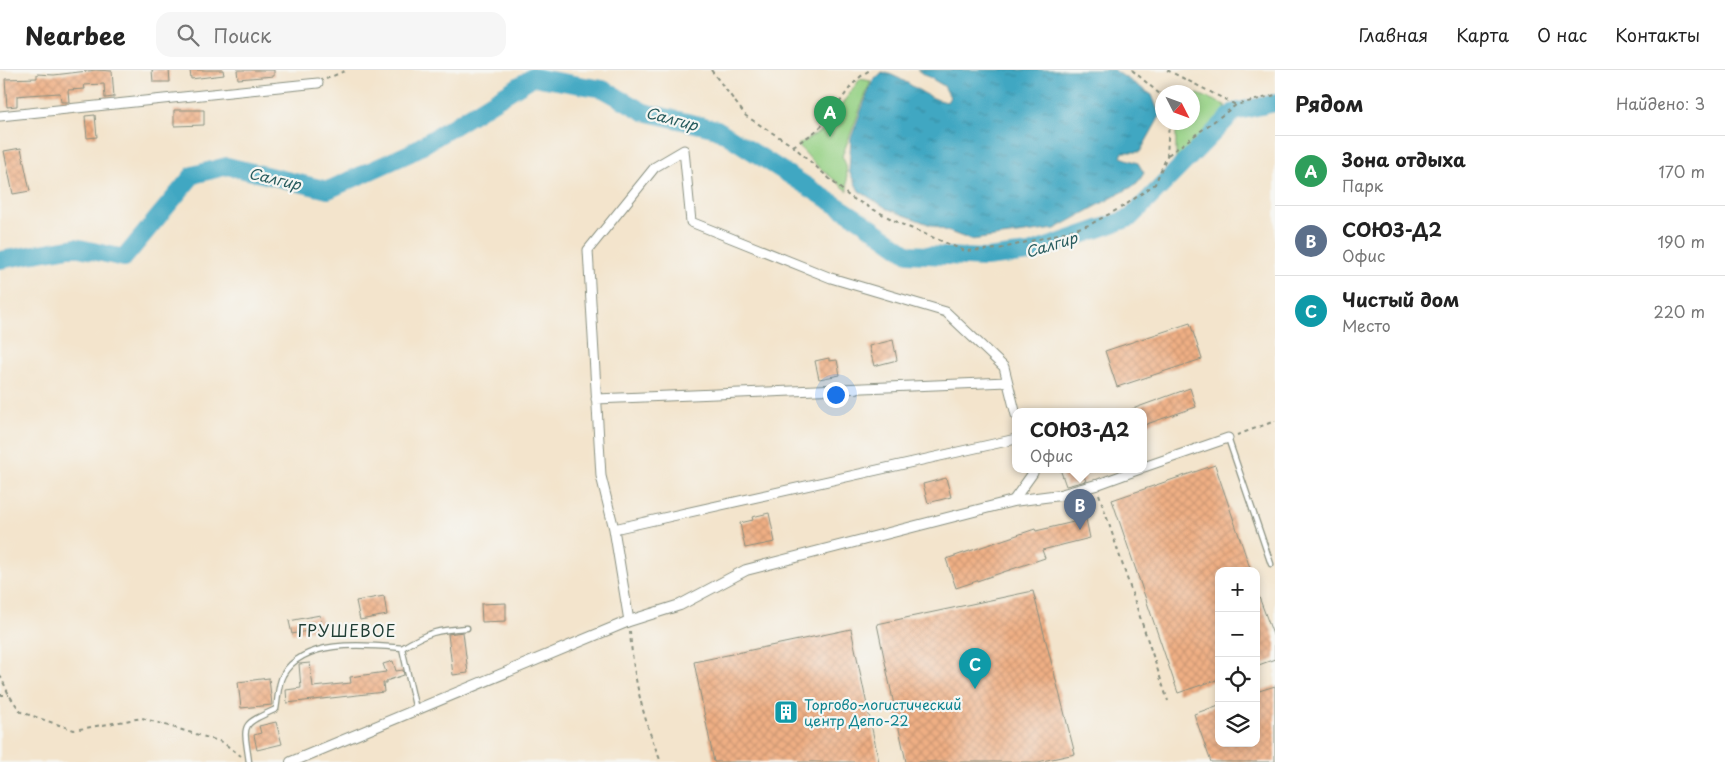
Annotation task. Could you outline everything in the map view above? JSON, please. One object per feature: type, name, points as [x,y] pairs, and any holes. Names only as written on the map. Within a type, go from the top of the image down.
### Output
[{"type":"street","points":[[0,116],[318,83]]},
{"type":"street","points":[[629,621],[614,530],[601,476],[588,250],[655,167],[684,150],[691,222],[831,278],[946,312],[1004,366],[1006,382],[1014,408]]},
{"type":"street","points":[[596,399],[1006,382]]},
{"type":"street","points":[[1147,466],[1228,438]]},
{"type":"street","points":[[614,530],[1012,440]]},
{"type":"street","points":[[1013,501],[1033,473]]},
{"type":"street","points":[[291,762],[629,621],[680,605],[746,570],[1013,501],[1060,495],[1129,473]]},
{"type":"lane","points":[[1228,438],[1271,564]]},
{"type":"lane","points":[[249,762],[244,730],[249,722],[276,709],[283,675],[303,655],[341,645],[402,648],[422,636],[437,630],[467,628]]},
{"type":"lane","points":[[402,648],[416,710]]},
{"type":"path","points":[[318,83],[347,70]]},
{"type":"path","points":[[711,70],[746,116],[793,146],[850,197],[901,224],[965,251],[999,249],[1047,237],[1089,225],[1124,206],[1155,184],[1167,156],[1169,130]]},
{"type":"path","points":[[793,146],[812,134],[827,120],[843,94],[859,76],[870,70]]},
{"type":"path","points":[[1132,70],[1155,90]]},
{"type":"path","points":[[1167,70],[1236,104]]},
{"type":"path","points":[[1167,156],[1236,104],[1275,95]]},
{"type":"path","points":[[1228,438],[1275,421]]},
{"type":"path","points":[[1096,485],[1168,702]]},
{"type":"path","points":[[629,621],[632,661],[638,696],[651,737],[662,762]]},
{"type":"path","points":[[0,675],[8,695],[21,712],[74,730],[142,718],[222,742],[249,762]]},
{"type":"path","points":[[0,695],[8,695]]},
{"type":"green space","points":[[860,79],[871,81],[842,156],[846,165],[848,191],[815,164],[798,145],[824,129]]},
{"type":"green space","points":[[1200,95],[1225,105],[1227,118],[1176,163],[1176,130],[1200,130]]},
{"type":"water","points":[[917,70],[1114,70],[1152,95],[1155,103],[1155,125],[1140,152],[1123,152],[1121,157],[1138,163],[1144,173],[1137,184],[1055,229],[971,240],[888,209],[859,191],[849,171],[851,138],[872,82],[882,72],[899,78],[931,97],[947,102],[950,97],[944,86]]},
{"type":"building","points":[[96,70],[112,71],[114,97],[105,98],[104,84],[84,85],[85,89],[68,90],[69,102],[61,102],[60,93],[27,95],[17,96],[17,106],[7,107],[5,79],[37,78],[37,74],[54,75]]},
{"type":"building","points":[[152,70],[169,70],[170,82],[153,82]]},
{"type":"building","points":[[190,70],[223,70],[224,75],[191,79]]},
{"type":"building","points":[[237,70],[274,70],[274,76],[238,79]]},
{"type":"building","points":[[174,110],[204,110],[204,125],[174,126]]},
{"type":"building","points":[[95,115],[97,137],[87,138],[85,116]]},
{"type":"building","points":[[21,148],[30,191],[13,194],[4,151]]},
{"type":"building","points":[[1190,323],[1202,359],[1117,387],[1105,351]]},
{"type":"building","points":[[893,340],[897,360],[874,366],[869,346]]},
{"type":"building","points":[[829,358],[829,361],[837,360],[840,375],[819,379],[815,361]]},
{"type":"building","points":[[1190,388],[1196,407],[1147,424],[1147,408],[1135,408]]},
{"type":"building","points":[[1215,465],[1250,567],[1215,567],[1215,680],[1178,693],[1112,500]]},
{"type":"building","points":[[1061,473],[1083,473],[1086,481],[1066,486]]},
{"type":"building","points":[[946,478],[951,497],[928,503],[923,484]]},
{"type":"building","points":[[769,513],[775,542],[745,548],[740,523],[753,520],[752,517]]},
{"type":"building","points":[[1086,519],[1090,538],[1042,550],[1045,558],[956,588],[946,559],[1035,529],[1036,531]]},
{"type":"building","points":[[1033,591],[1075,754],[1038,762],[906,762],[877,624]]},
{"type":"building","points":[[384,596],[387,615],[360,620],[356,601]]},
{"type":"building","points":[[1260,600],[1275,640],[1275,659],[1260,665]]},
{"type":"building","points":[[506,603],[506,621],[482,622],[481,604]]},
{"type":"building","points":[[320,615],[322,628],[292,634],[289,621]]},
{"type":"building","name":"Торгово-логистический центр Депо-22","points":[[851,629],[879,762],[714,762],[694,662]]},
{"type":"building","points":[[463,632],[468,673],[453,675],[448,634]]},
{"type":"building","points":[[393,661],[396,671],[403,670],[404,675],[383,683],[384,692],[287,703],[286,690],[301,688],[299,664],[310,663],[313,687],[351,683],[350,677],[386,672],[383,664]]},
{"type":"building","points":[[269,678],[272,705],[241,708],[238,682]]},
{"type":"building","points":[[1275,686],[1275,762],[1211,762],[1194,714],[1215,706],[1215,747],[1260,747],[1260,691]]},
{"type":"building","points":[[276,722],[282,744],[257,750],[254,735],[261,733],[259,726]]},
{"type":"waterway","name":"Салгир","points":[[0,260],[75,247],[124,258],[193,175],[227,166],[328,190],[410,153],[533,77],[603,89],[644,112],[717,129],[863,222],[908,254],[985,258],[1029,253],[1130,218],[1234,112],[1275,103]]},
{"type":"place","name":"Зона отдыха","points":[[830,137]]},
{"type":"place","name":"СОЮЗ-Д2","points":[[1080,530]]},
{"type":"place","name":"Чистый дом","points":[[975,689]]},
{"type":"place","name":"Торгово-логистический центр Депо-22","points":[[786,712]]},
{"type":"district","name":"ГРУШЕВОЕ","points":[[347,630]]}]
